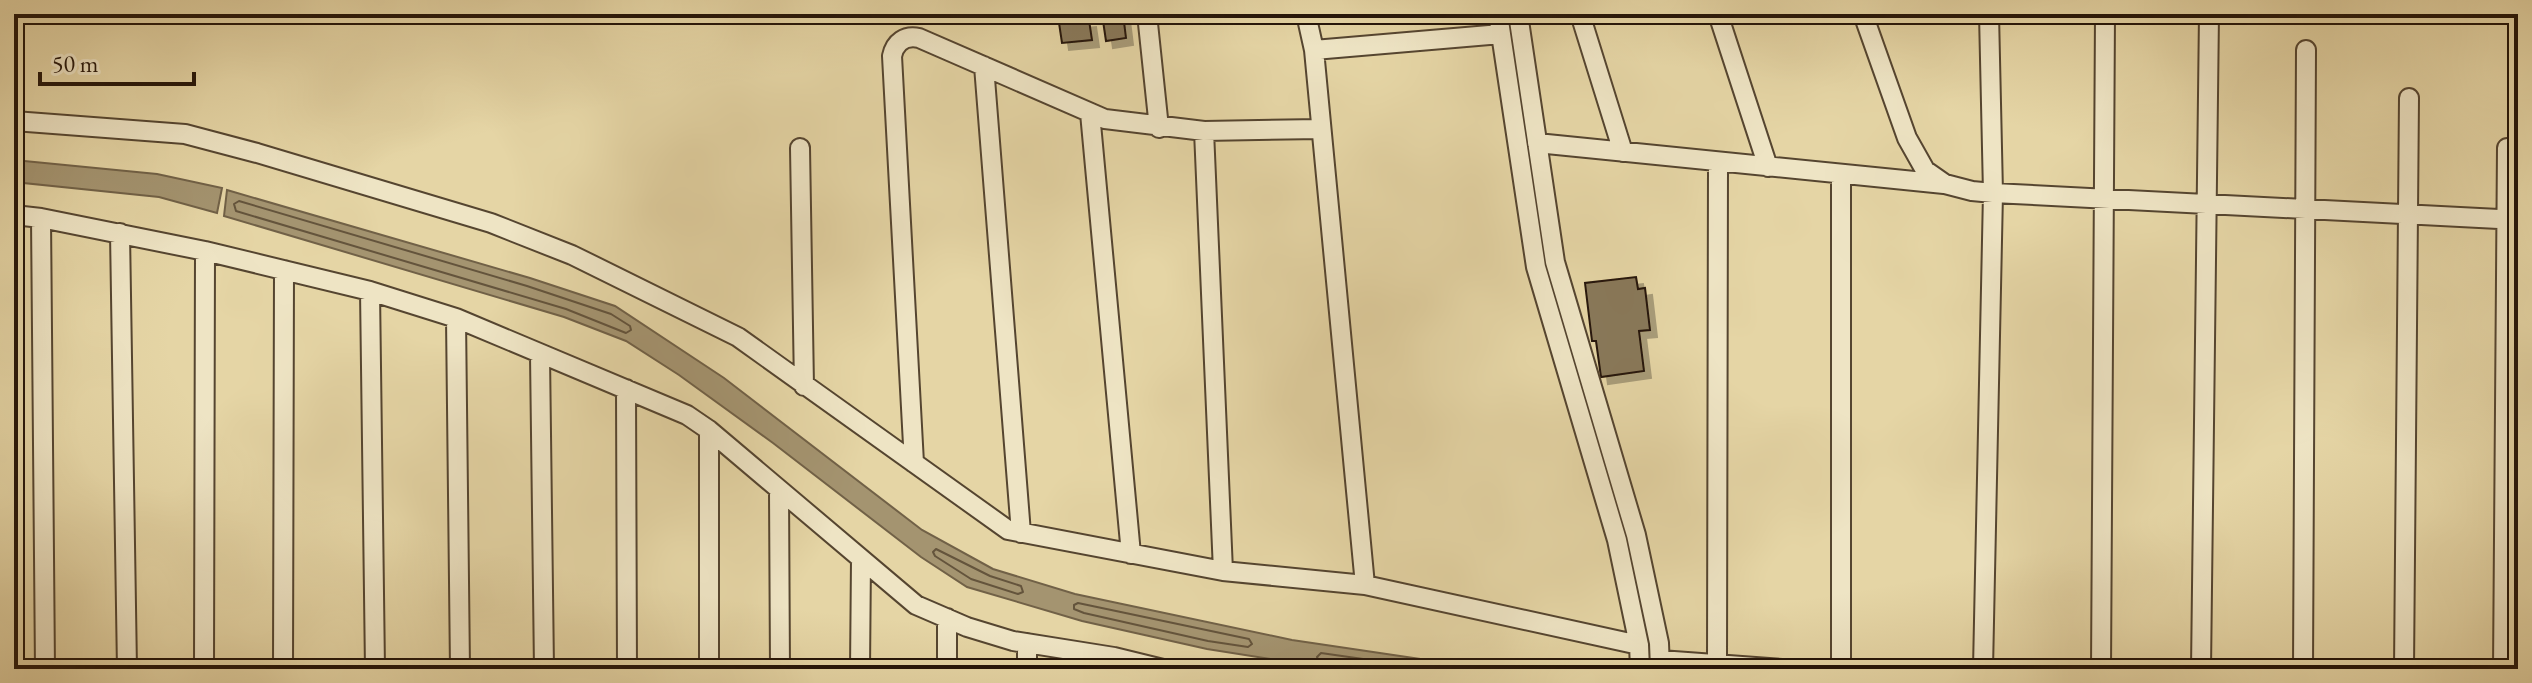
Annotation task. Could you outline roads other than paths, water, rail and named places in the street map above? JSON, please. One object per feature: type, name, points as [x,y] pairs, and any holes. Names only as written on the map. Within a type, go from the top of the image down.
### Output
[{"type":"street","points":[[1147,14],[1159,128]]},
{"type":"street","points":[[1306,14],[1314,50],[1365,585]]},
{"type":"street","points":[[1498,14],[1536,267],[1617,540],[1639,645],[1640,669]]},
{"type":"street","points":[[1518,14],[1555,262],[1636,535],[1659,643],[1660,665],[1717,664],[1782,669]]},
{"type":"street","points":[[1580,14],[1623,152]]},
{"type":"street","points":[[1718,14],[1768,167]]},
{"type":"street","points":[[1863,14],[1907,138],[1925,170],[1945,184]]},
{"type":"street","points":[[1983,669],[1993,193],[1989,14]]},
{"type":"street","points":[[2101,669],[2105,14]]},
{"type":"street","points":[[2201,669],[2209,14]]},
{"type":"street","points":[[1314,50],[1501,34]]},
{"type":"street","points":[[914,463],[892,56],[894,46],[911,36],[919,38],[1105,119],[1159,128],[1204,131],[1320,129]]},
{"type":"street","points":[[2303,669],[2306,50]]},
{"type":"street","points":[[984,66],[1021,533]]},
{"type":"street","points":[[2404,669],[2409,98]]},
{"type":"street","points":[[1090,113],[1131,554]]},
{"type":"street","points":[[14,121],[185,134],[491,223],[572,255],[738,337],[1008,530],[1223,571],[1365,585],[1639,645]]},
{"type":"street","points":[[1204,131],[1223,571]]},
{"type":"street","points":[[1537,143],[1945,184],[1993,193],[2512,220]]},
{"type":"street","points":[[800,148],[804,386]]},
{"type":"street","points":[[2503,669],[2512,220],[2507,148]]},
{"type":"street","points":[[1717,664],[1718,162]]},
{"type":"street","points":[[1841,174],[1841,669]]},
{"type":"street","points":[[14,215],[205,251],[370,291],[456,318],[687,415],[709,430],[916,605],[967,627],[1027,643],[1114,663],[1163,669]]},
{"type":"street","points":[[41,218],[45,669]]},
{"type":"street","points":[[120,233],[127,669]]},
{"type":"street","points":[[204,669],[205,251]]},
{"type":"street","points":[[283,669],[284,270]]},
{"type":"street","points":[[370,291],[375,669]]},
{"type":"street","points":[[456,318],[460,669]]},
{"type":"street","points":[[540,355],[544,669]]},
{"type":"street","points":[[626,389],[627,669]]},
{"type":"street","points":[[709,430],[709,669]]},
{"type":"street","points":[[779,491],[780,669]]},
{"type":"street","points":[[860,669],[861,559]]},
{"type":"street","points":[[947,618],[947,669]]},
{"type":"street","points":[[1027,643],[1027,669]]},
{"type":"water","points":[[14,160],[157,174],[222,188],[217,213],[159,197],[14,182]]},
{"type":"water","points":[[227,190],[530,278],[615,306],[724,378],[922,530],[993,569],[1075,594],[1292,640],[1488,669],[1335,669],[1207,649],[1082,621],[967,587],[921,557],[679,375],[626,341],[564,317],[224,216]]}]
